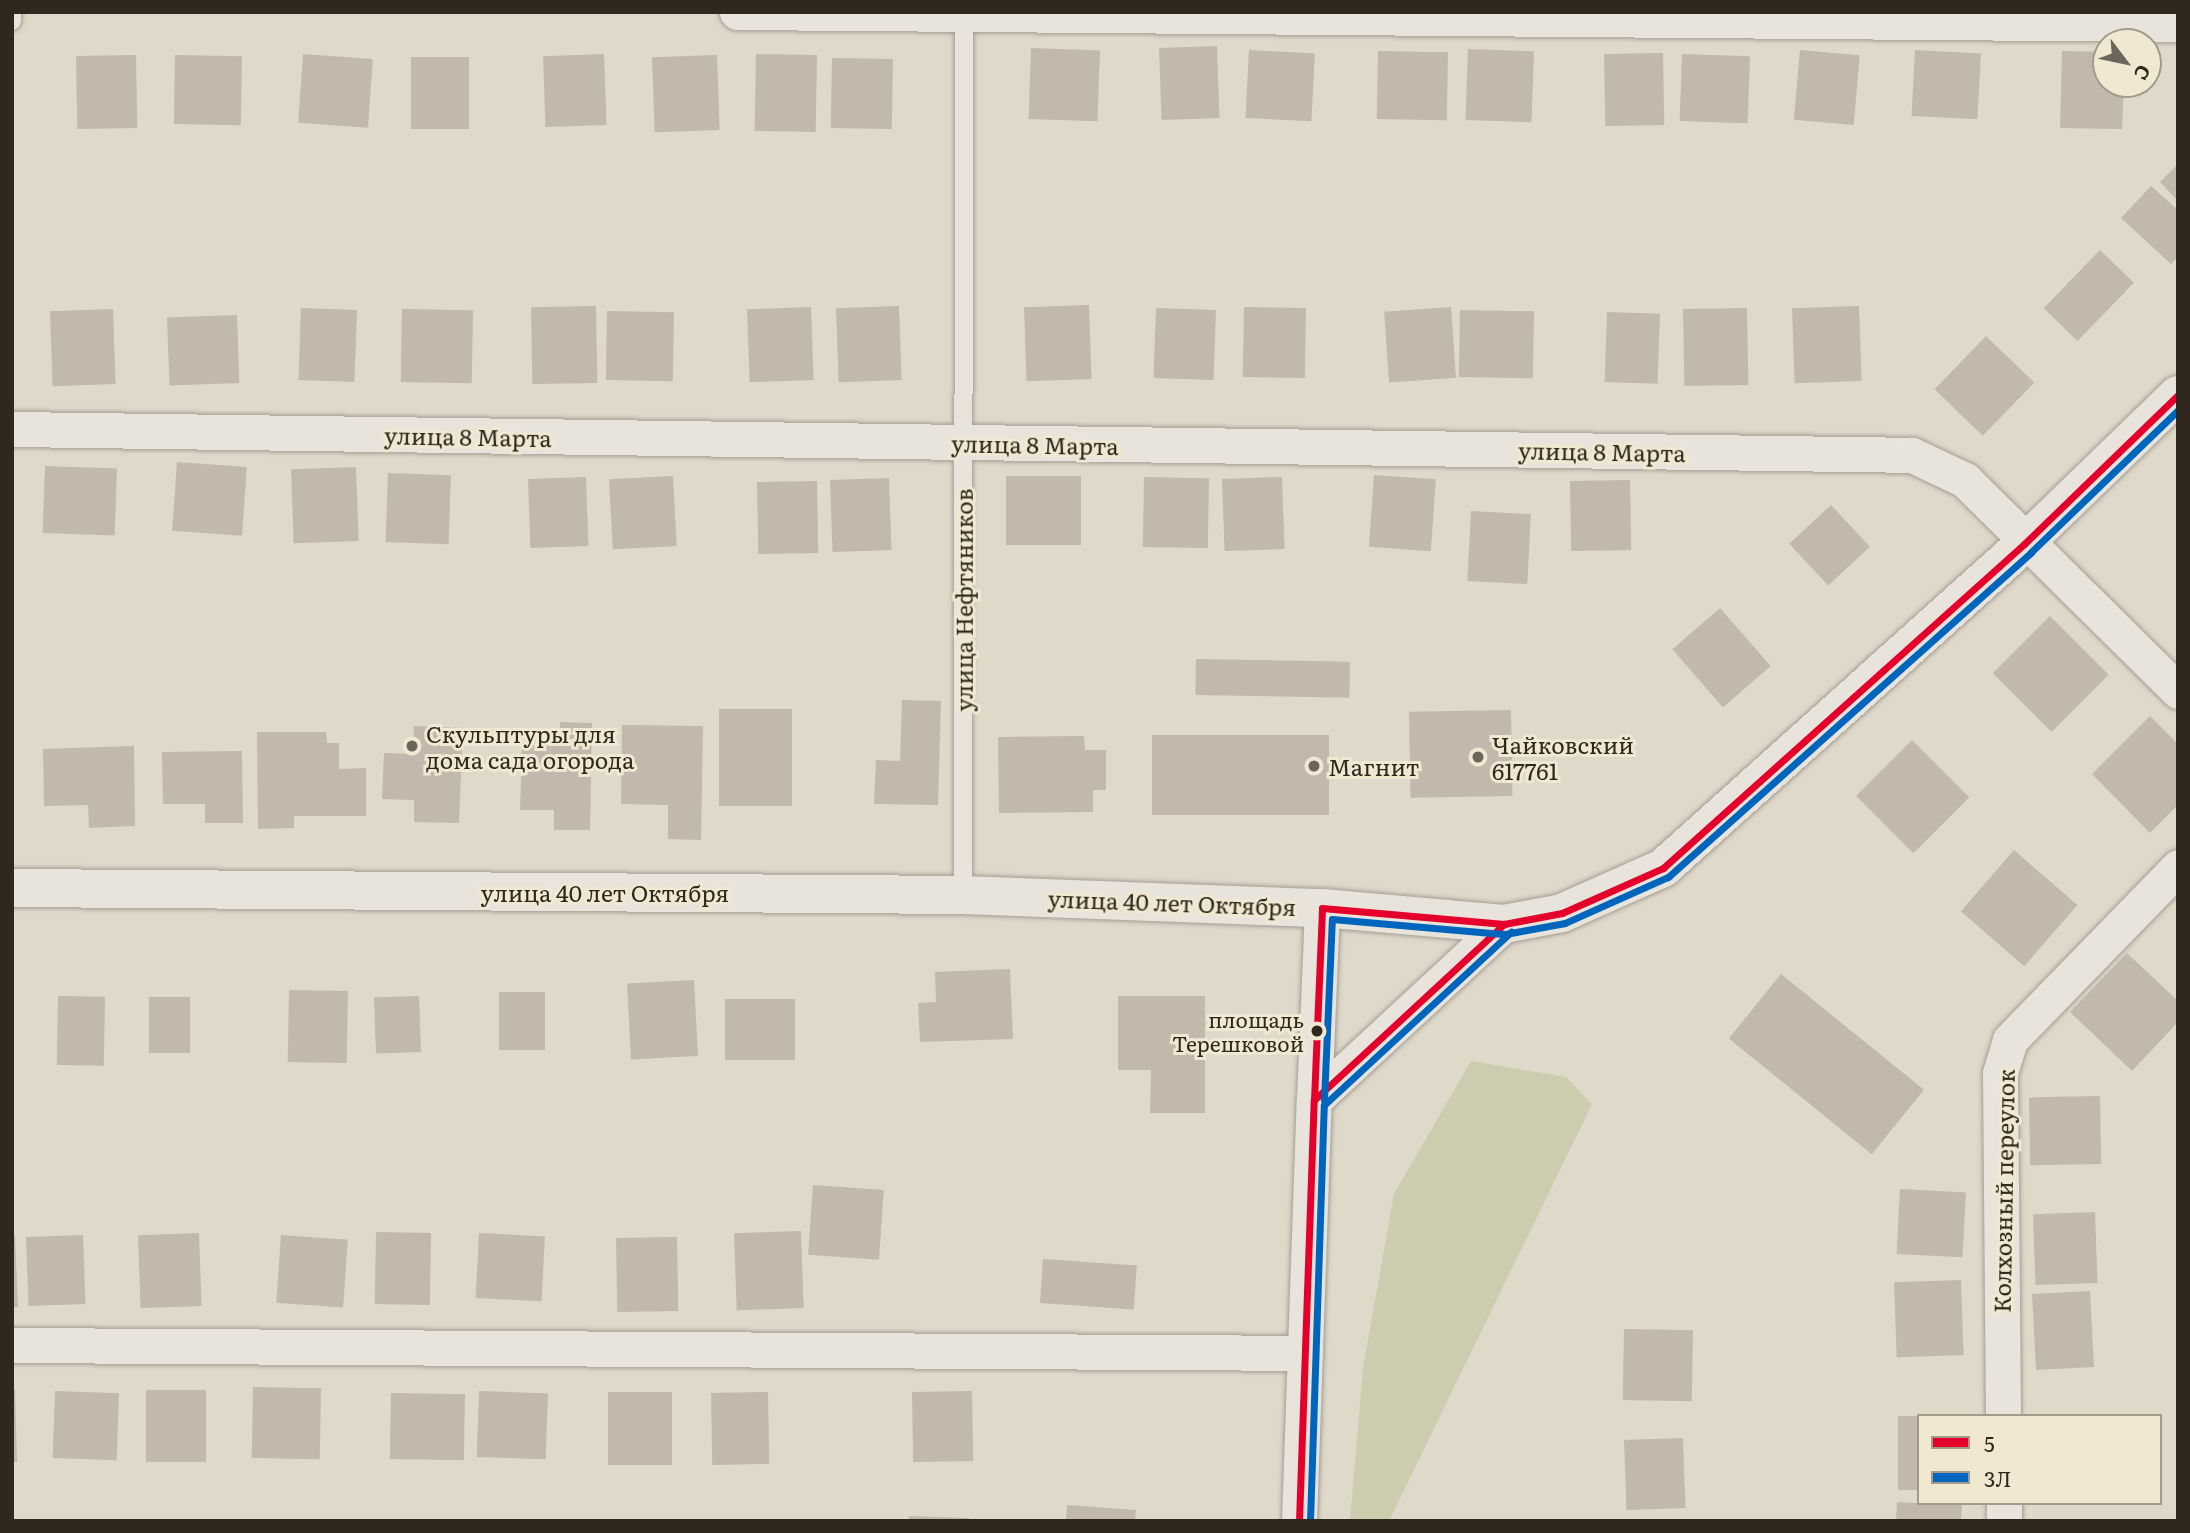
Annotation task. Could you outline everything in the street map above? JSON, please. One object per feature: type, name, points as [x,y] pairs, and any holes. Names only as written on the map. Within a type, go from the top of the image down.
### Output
[{"type":"main road","name":"улица 40 лет Октября","points":[[12,888],[963,895],[1322,908],[1504,924],[1562,913],[1663,868],[2024,544],[2178,395]]},
{"type":"street","points":[[737,12],[2178,24]]},
{"type":"street","name":"улица 8 Марта","points":[[12,429],[1912,455],[1965,480],[2024,544],[2178,691]]},
{"type":"street","name":"Колхозный переулок","points":[[2003,1414],[2000,1073],[2010,1040],[2178,867]]},
{"type":"street","points":[[1299,1521],[1322,908]]},
{"type":"street","points":[[1314,1100],[1504,924]]},
{"type":"street","points":[[12,1345],[1305,1353]]},
{"type":"lane","points":[[12,12],[12,21]]},
{"type":"lane","name":"улица Нефтяников","points":[[963,895],[964,12]]},
{"type":"green space","points":[[1471,1061],[1566,1077],[1592,1104],[1389,1521],[1350,1521],[1363,1368],[1394,1194]]},
{"type":"building","points":[[1217,46],[1220,118],[1162,120],[1159,48]]},
{"type":"building","points":[[1031,48],[1100,50],[1097,121],[1029,119]]},
{"type":"building","points":[[1468,49],[1534,51],[1531,122],[1466,120]]},
{"type":"building","points":[[1249,50],[1315,53],[1311,121],[1245,118]]},
{"type":"building","points":[[1800,50],[1860,55],[1854,125],[1794,120]]},
{"type":"building","points":[[1915,50],[1981,53],[1977,119],[1912,116]]},
{"type":"building","points":[[1378,51],[1448,52],[1447,120],[1377,119]]},
{"type":"building","points":[[2062,51],[2092,52],[2092,98],[2123,98],[2122,129],[2060,128]]},
{"type":"building","points":[[1663,53],[1664,125],[1605,126],[1604,54]]},
{"type":"building","points":[[303,54],[373,59],[368,128],[298,123]]},
{"type":"building","points":[[604,54],[606,125],[546,127],[543,56]]},
{"type":"building","points":[[756,54],[817,55],[816,132],[755,131]]},
{"type":"building","points":[[1682,54],[1750,56],[1748,123],[1680,121]]},
{"type":"building","points":[[136,55],[137,128],[77,129],[76,56]]},
{"type":"building","points":[[175,55],[242,56],[241,125],[174,124]]},
{"type":"building","points":[[717,55],[720,130],[655,132],[652,57]]},
{"type":"building","points":[[411,57],[469,57],[469,129],[411,129]]},
{"type":"building","points":[[832,58],[893,59],[892,129],[831,128]]},
{"type":"building","points":[[2178,164],[2178,201],[2160,182]]},
{"type":"building","points":[[2151,186],[2178,210],[2178,257],[2171,264],[2121,218]]},
{"type":"building","points":[[2100,250],[2134,283],[2078,341],[2044,308]]},
{"type":"building","points":[[1089,305],[1092,379],[1027,381],[1024,307]]},
{"type":"building","points":[[596,306],[597,383],[532,384],[531,307]]},
{"type":"building","points":[[899,306],[902,380],[839,382],[836,308]]},
{"type":"building","points":[[1859,306],[1862,381],[1795,383],[1792,308]]},
{"type":"building","points":[[811,307],[814,380],[750,382],[747,309]]},
{"type":"building","points":[[1244,307],[1306,308],[1305,378],[1243,377]]},
{"type":"building","points":[[1451,307],[1456,378],[1389,383],[1384,312]]},
{"type":"building","points":[[301,308],[357,310],[354,382],[298,380]]},
{"type":"building","points":[[1156,308],[1216,310],[1214,380],[1154,378]]},
{"type":"building","points":[[1747,308],[1748,385],[1684,386],[1683,309]]},
{"type":"building","points":[[113,309],[116,384],[53,386],[50,311]]},
{"type":"building","points":[[402,309],[473,310],[472,383],[401,382]]},
{"type":"building","points":[[1460,310],[1534,311],[1533,378],[1459,377]]},
{"type":"building","points":[[607,311],[674,312],[673,381],[606,380]]},
{"type":"building","points":[[1607,312],[1660,314],[1658,384],[1605,382]]},
{"type":"building","points":[[237,315],[239,383],[169,385],[167,317]]},
{"type":"building","points":[[1986,336],[2034,383],[1983,436],[1935,389]]},
{"type":"building","points":[[177,462],[247,467],[242,536],[172,531]]},
{"type":"building","points":[[45,466],[117,469],[115,535],[43,533]]},
{"type":"building","points":[[356,467],[359,541],[294,543],[291,469]]},
{"type":"building","points":[[388,473],[451,475],[449,544],[386,542]]},
{"type":"building","points":[[1374,475],[1436,479],[1431,551],[1369,547]]},
{"type":"building","points":[[673,476],[677,546],[613,549],[609,479]]},
{"type":"building","points":[[1006,476],[1081,476],[1081,545],[1006,545]]},
{"type":"building","points":[[586,477],[588,546],[530,548],[528,479]]},
{"type":"building","points":[[1144,477],[1209,478],[1208,548],[1143,547]]},
{"type":"building","points":[[1282,477],[1285,549],[1225,551],[1222,479]]},
{"type":"building","points":[[889,478],[892,550],[833,552],[830,480]]},
{"type":"building","points":[[1630,480],[1631,550],[1571,551],[1570,481]]},
{"type":"building","points":[[817,481],[818,553],[758,554],[757,482]]},
{"type":"building","points":[[1831,505],[1870,547],[1828,586],[1789,544]]},
{"type":"building","points":[[1471,511],[1531,514],[1527,584],[1467,581]]},
{"type":"building","points":[[1720,608],[1771,666],[1723,707],[1672,649]]},
{"type":"building","points":[[2050,616],[2109,675],[2051,732],[1993,673]]},
{"type":"building","points":[[1196,659],[1350,662],[1349,698],[1195,695]]},
{"type":"building","points":[[902,700],[941,701],[938,805],[874,804],[876,760],[900,761]]},
{"type":"building","points":[[719,709],[792,709],[792,806],[719,806]]},
{"type":"building","points":[[1511,710],[1513,796],[1411,798],[1409,712]]},
{"type":"building","points":[[2150,716],[2178,744],[2178,805],[2150,833],[2092,774]]},
{"type":"building","points":[[560,722],[592,723],[590,830],[554,830],[554,810],[520,810],[522,745],[560,745]]},
{"type":"building","points":[[622,725],[703,726],[701,840],[668,839],[668,805],[621,804]]},
{"type":"building","points":[[414,726],[463,728],[459,823],[414,822],[414,800],[382,799],[384,753],[413,754]]},
{"type":"building","points":[[257,732],[326,732],[327,743],[339,743],[339,769],[366,768],[366,816],[294,816],[294,828],[258,829]]},
{"type":"building","points":[[1152,735],[1329,735],[1329,815],[1152,815]]},
{"type":"building","points":[[1084,736],[1085,750],[1106,750],[1106,790],[1093,790],[1093,812],[999,813],[998,737]]},
{"type":"building","points":[[1912,740],[1969,797],[1913,853],[1856,796]]},
{"type":"building","points":[[134,746],[135,826],[89,828],[88,805],[44,806],[43,749]]},
{"type":"building","points":[[242,751],[243,823],[205,823],[205,804],[163,804],[162,752]]},
{"type":"building","points":[[2014,850],[2077,905],[2024,966],[1961,911]]},
{"type":"building","points":[[2127,953],[2178,1001],[2178,1022],[2132,1071],[2070,1012]]},
{"type":"building","points":[[1010,969],[1013,1039],[920,1042],[918,1003],[936,1002],[935,972]]},
{"type":"building","points":[[1781,974],[1924,1090],[1872,1154],[1729,1039]]},
{"type":"building","points":[[694,980],[698,1056],[631,1059],[627,984]]},
{"type":"building","points":[[289,990],[348,991],[347,1063],[288,1062]]},
{"type":"building","points":[[499,992],[545,992],[545,1050],[499,1050]]},
{"type":"building","points":[[58,996],[105,997],[104,1066],[57,1065]]},
{"type":"building","points":[[419,996],[421,1052],[376,1054],[374,998]]},
{"type":"building","points":[[1118,996],[1205,996],[1205,1113],[1150,1113],[1151,1070],[1118,1070]]},
{"type":"building","points":[[149,997],[190,997],[190,1053],[149,1053]]},
{"type":"building","points":[[725,999],[795,999],[795,1060],[725,1060]]},
{"type":"building","points":[[2100,1096],[2101,1164],[2030,1165],[2029,1097]]},
{"type":"building","points":[[813,1185],[884,1190],[879,1260],[808,1255]]},
{"type":"building","points":[[1900,1189],[1966,1192],[1963,1257],[1897,1254]]},
{"type":"building","points":[[2095,1212],[2097,1283],[2036,1285],[2033,1214]]},
{"type":"building","points":[[801,1231],[804,1308],[737,1310],[734,1233]]},
{"type":"building","points":[[376,1232],[431,1233],[430,1305],[375,1304]]},
{"type":"building","points":[[199,1233],[202,1306],[141,1308],[138,1235]]},
{"type":"building","points":[[479,1233],[545,1236],[542,1301],[476,1298]]},
{"type":"building","points":[[83,1235],[85,1304],[28,1306],[26,1237]]},
{"type":"building","points":[[281,1235],[348,1240],[343,1308],[276,1303]]},
{"type":"building","points":[[12,1236],[15,1236],[18,1307],[12,1307]]},
{"type":"building","points":[[677,1237],[678,1311],[617,1312],[616,1238]]},
{"type":"building","points":[[1043,1259],[1137,1266],[1134,1309],[1040,1303]]},
{"type":"building","points":[[1961,1280],[1964,1355],[1897,1357],[1894,1282]]},
{"type":"building","points":[[2090,1291],[2094,1367],[2036,1370],[2032,1294]]},
{"type":"building","points":[[1624,1329],[1693,1330],[1692,1401],[1623,1400]]},
{"type":"building","points":[[253,1387],[321,1388],[320,1459],[252,1458]]},
{"type":"building","points":[[12,1390],[15,1390],[17,1462],[12,1462]]},
{"type":"building","points":[[146,1390],[206,1390],[206,1462],[146,1462]]},
{"type":"building","points":[[55,1391],[119,1393],[117,1460],[53,1458]]},
{"type":"building","points":[[479,1391],[548,1393],[546,1459],[477,1457]]},
{"type":"building","points":[[972,1391],[973,1461],[913,1462],[912,1392]]},
{"type":"building","points":[[608,1392],[672,1392],[672,1465],[608,1465]]},
{"type":"building","points":[[768,1392],[769,1464],[712,1465],[711,1393]]},
{"type":"building","points":[[391,1393],[465,1394],[464,1460],[390,1459]]},
{"type":"building","points":[[1898,1416],[1917,1416],[1917,1490],[1898,1490]]},
{"type":"building","points":[[1683,1438],[1685,1508],[1626,1510],[1624,1440]]},
{"type":"building","points":[[1897,1502],[1962,1505],[1961,1521],[1896,1521]]},
{"type":"building","points":[[1067,1505],[1136,1510],[1135,1521],[1066,1521]]},
{"type":"building","points":[[909,1516],[969,1518],[968,1521],[909,1521]]},
{"type":"transit line","name":"5","points":[[1314,1100],[1322,908],[1504,924],[1562,913],[1663,868],[2024,544],[2178,395]]},
{"type":"transit line","name":"3Л","points":[[1324,1100],[1332,919],[1505,934],[1565,923],[1668,877],[2031,552],[2178,410]]},
{"type":"transit line","name":"5","points":[[1299,1521],[1314,1100],[1504,924]]},
{"type":"transit line","name":"3Л","points":[[1310,1521],[1324,1105],[1511,932]]},
{"type":"place","name":"Скульптуры для дома сада огорода","points":[[412,746]]},
{"type":"place","name":"Чайковский 617761","points":[[1478,757]]},
{"type":"place","name":"Магнит","points":[[1314,766]]},
{"type":"place","name":"площадь Терешковой","points":[[1317,1031]]}]
